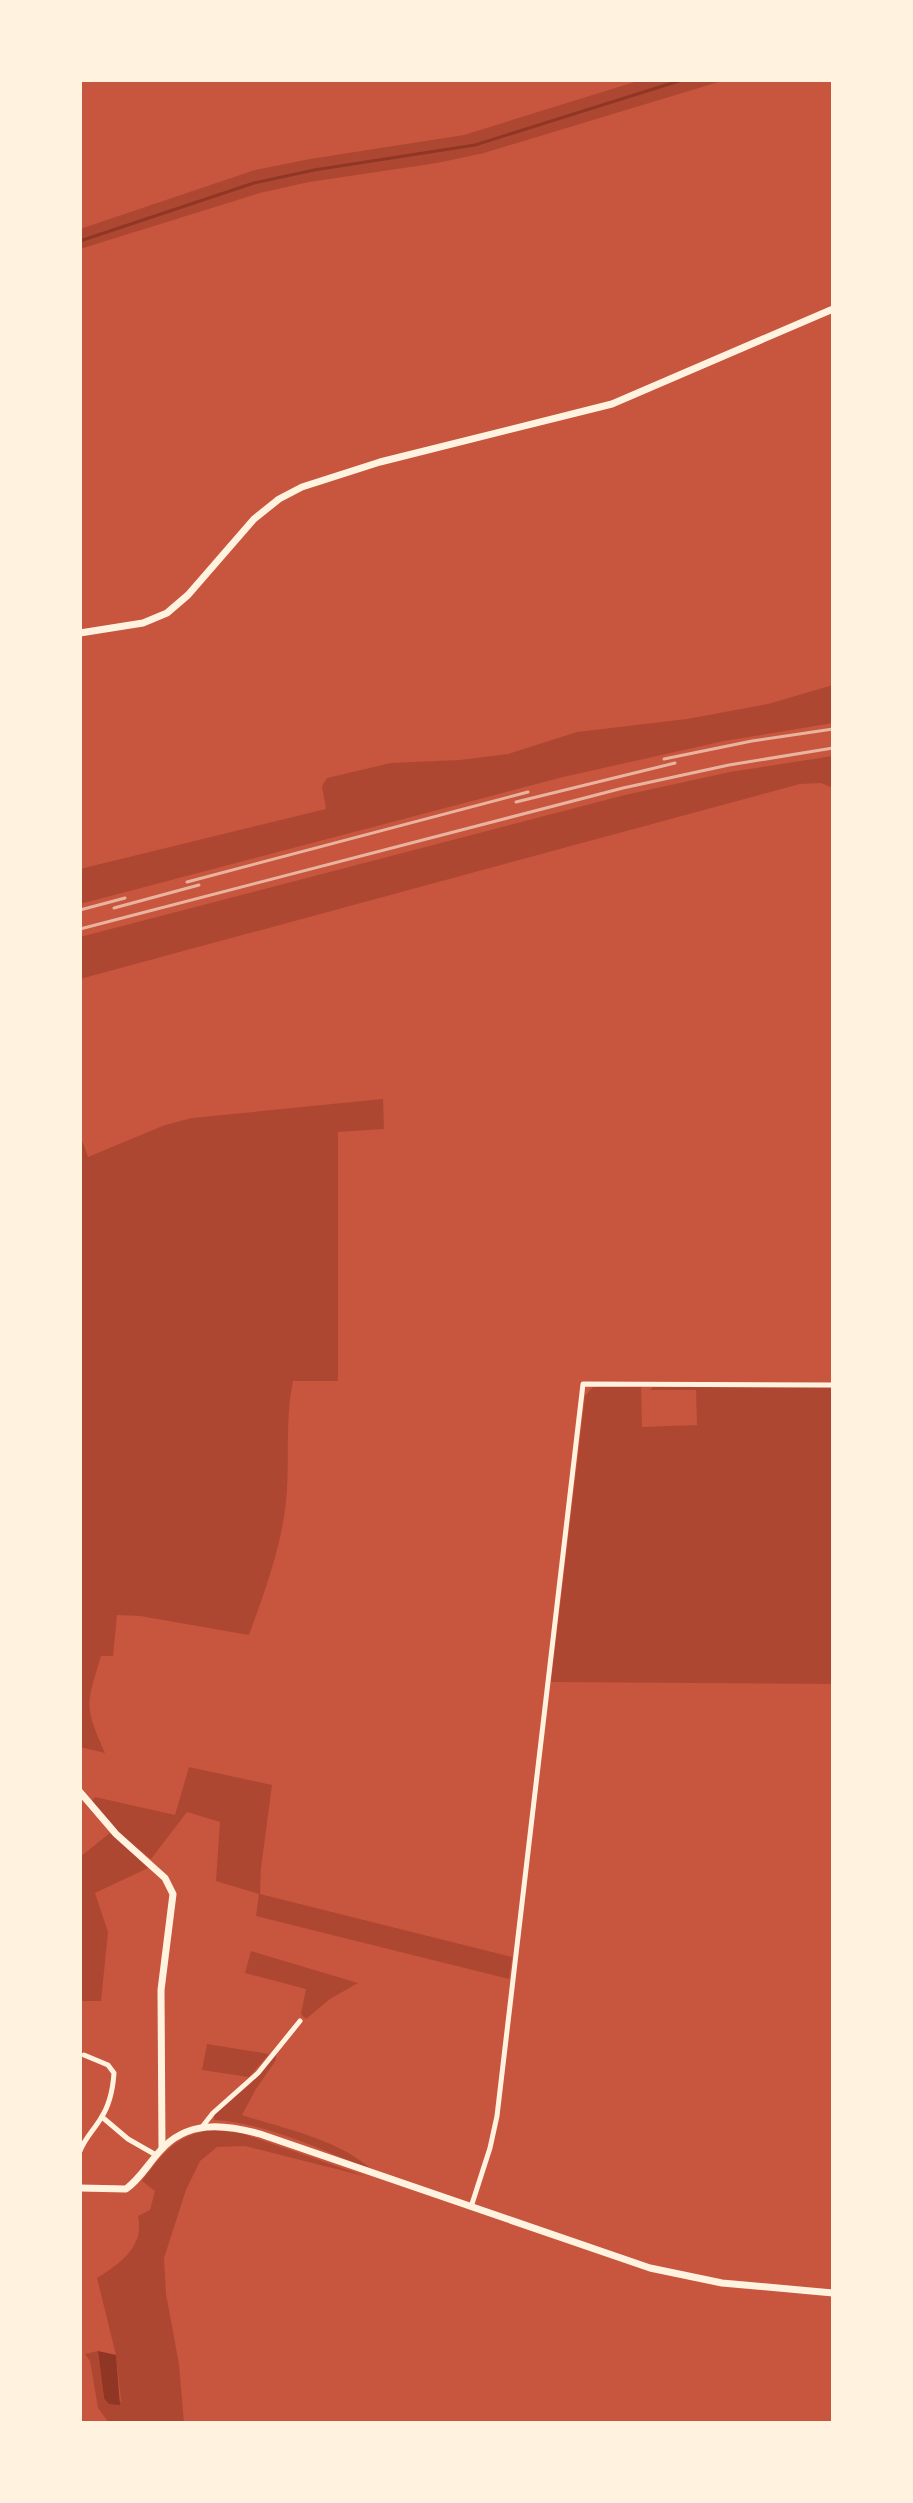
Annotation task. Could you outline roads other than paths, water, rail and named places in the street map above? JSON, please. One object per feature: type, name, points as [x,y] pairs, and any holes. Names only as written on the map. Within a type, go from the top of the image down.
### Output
[{"type":"street","points":[[80,633],[143,623],[167,613],[188,595],[254,519],[279,499],[302,487],[380,462],[612,404],[833,309]]},
{"type":"street","points":[[471,2207],[497,2116],[583,1384],[833,1385]]},
{"type":"street","points":[[80,1792],[116,1834],[165,1878],[173,1894],[161,1990],[162,2148]]},
{"type":"street","points":[[202,2127],[213,2113],[258,2073],[300,2021]]},
{"type":"street","points":[[80,2151],[102,2117],[114,2073],[108,2065],[84,2055]]},
{"type":"street","points":[[102,2117],[128,2139],[156,2155]]},
{"type":"street","points":[[80,2188],[126,2189],[162,2148],[181,2134],[202,2127],[226,2126],[251,2131],[671,2273],[750,2287],[833,2293]]},
{"type":"waterway","points":[[80,241],[254,183],[314,170],[475,145],[682,80]]},
{"type":"railway","points":[[664,759],[833,729]]},
{"type":"railway","points":[[80,929],[623,788],[729,765],[833,748]]},
{"type":"railway","points":[[516,802],[675,763]]},
{"type":"railway","points":[[187,882],[528,792]]},
{"type":"railway","points":[[114,908],[199,885]]},
{"type":"railway","points":[[80,910],[125,898]]}]
